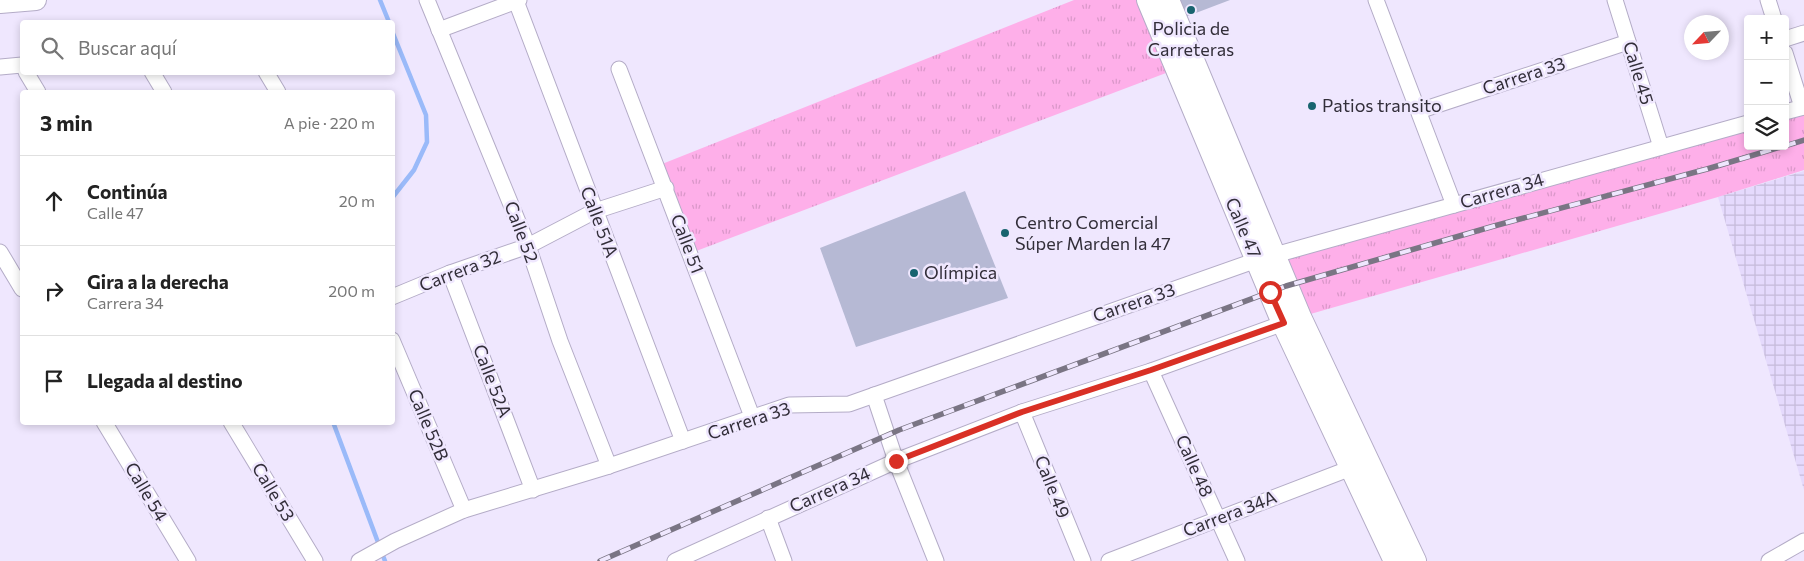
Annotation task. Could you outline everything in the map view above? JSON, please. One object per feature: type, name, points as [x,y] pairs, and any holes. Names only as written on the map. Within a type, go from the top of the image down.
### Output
[{"type":"main road","name":"Calle 47","points":[[1148,0],[1265,258],[1351,468],[1395,561]]},
{"type":"main road","name":"Calle 47","points":[[1168,0],[1265,258]]},
{"type":"main road","name":"Calle 47","points":[[1292,320],[1415,561]]},
{"type":"street","points":[[0,3],[36,0]]},
{"type":"street","name":"Calle 52","points":[[427,0],[528,246],[560,341],[609,466]]},
{"type":"street","name":"Calle 45","points":[[1615,0],[1661,147]]},
{"type":"street","points":[[1768,0],[1773,15]]},
{"type":"street","points":[[439,30],[518,1]]},
{"type":"street","name":"Calle 51A","points":[[518,1],[683,442]]},
{"type":"street","points":[[1381,1],[1454,205]]},
{"type":"street","points":[[1789,38],[1804,33]]},
{"type":"street","name":"Carrera 33","points":[[1419,111],[1628,42]]},
{"type":"street","points":[[1787,60],[1803,107],[1789,111]]},
{"type":"street","points":[[0,67],[20,66]]},
{"type":"street","name":"Calle 51","points":[[619,69],[753,419]]},
{"type":"street","points":[[28,75],[37,90]]},
{"type":"street","points":[[154,75],[163,90]]},
{"type":"street","points":[[268,75],[277,90]]},
{"type":"street","name":"Carrera 34","points":[[1265,258],[1744,123]]},
{"type":"street","name":"Carrera 32","points":[[395,296],[450,273],[528,246],[595,211],[666,188]]},
{"type":"street","points":[[0,252],[20,286]]},
{"type":"street","name":"Carrera 33","points":[[365,558],[464,510],[609,466],[753,419],[789,405],[849,404],[1265,258]]},
{"type":"street","name":"Calle 52A","points":[[450,273],[533,490]]},
{"type":"street","name":"Carrera 34","points":[[675,561],[896,461],[1022,412],[1151,370],[1292,320]]},
{"type":"street","name":"Calle 52B","points":[[395,347],[464,510]]},
{"type":"street","name":"Calle 48","points":[[1151,370],[1237,561]]},
{"type":"street","points":[[874,395],[896,461],[936,561]]},
{"type":"street","name":"Calle 49","points":[[1022,412],[1083,561]]},
{"type":"street","name":"Calle 54","points":[[107,425],[188,561]]},
{"type":"street","name":"Calle 53","points":[[233,425],[315,561]]},
{"type":"street","name":"Carrera 34A","points":[[1109,561],[1351,468]]},
{"type":"street","points":[[768,518],[784,561]]},
{"type":"street","points":[[1769,561],[1804,541]]},
{"type":"shaded area","points":[[1804,171],[1804,490],[1718,197]]},
{"type":"green space","points":[[1074,0],[1136,0],[1166,73],[691,253],[657,166]]},
{"type":"green space","points":[[1804,107],[1804,170],[1718,197],[1300,317],[1274,255],[1744,124],[1744,150],[1789,150],[1789,111]]},
{"type":"building","name":"Policia de Carreteras","points":[[1172,0],[1230,0],[1180,19]]},
{"type":"building","name":"Olímpica","points":[[965,191],[1008,298],[856,347],[820,248]]},
{"type":"waterway","points":[[380,0],[388,20]]},
{"type":"waterway","points":[[395,38],[426,115],[427,142],[414,170],[395,194]]},
{"type":"waterway","points":[[334,425],[385,561]]},
{"type":"railway","points":[[1789,145],[1804,140]]},
{"type":"railway","points":[[600,561],[899,430],[1286,286],[1494,226],[1771,150]]},
{"type":"place","name":"Policia de Carreteras","points":[[1191,10]]},
{"type":"place","name":"Patios transito","points":[[1312,106]]},
{"type":"place","name":"Centro Comercial Súper Marden la 47","points":[[1005,233]]},
{"type":"place","name":"Olímpica","points":[[914,273]]},
{"type":"route","points":[[896,461],[1022,412],[1151,370],[1284,323],[1270,292]]}]
